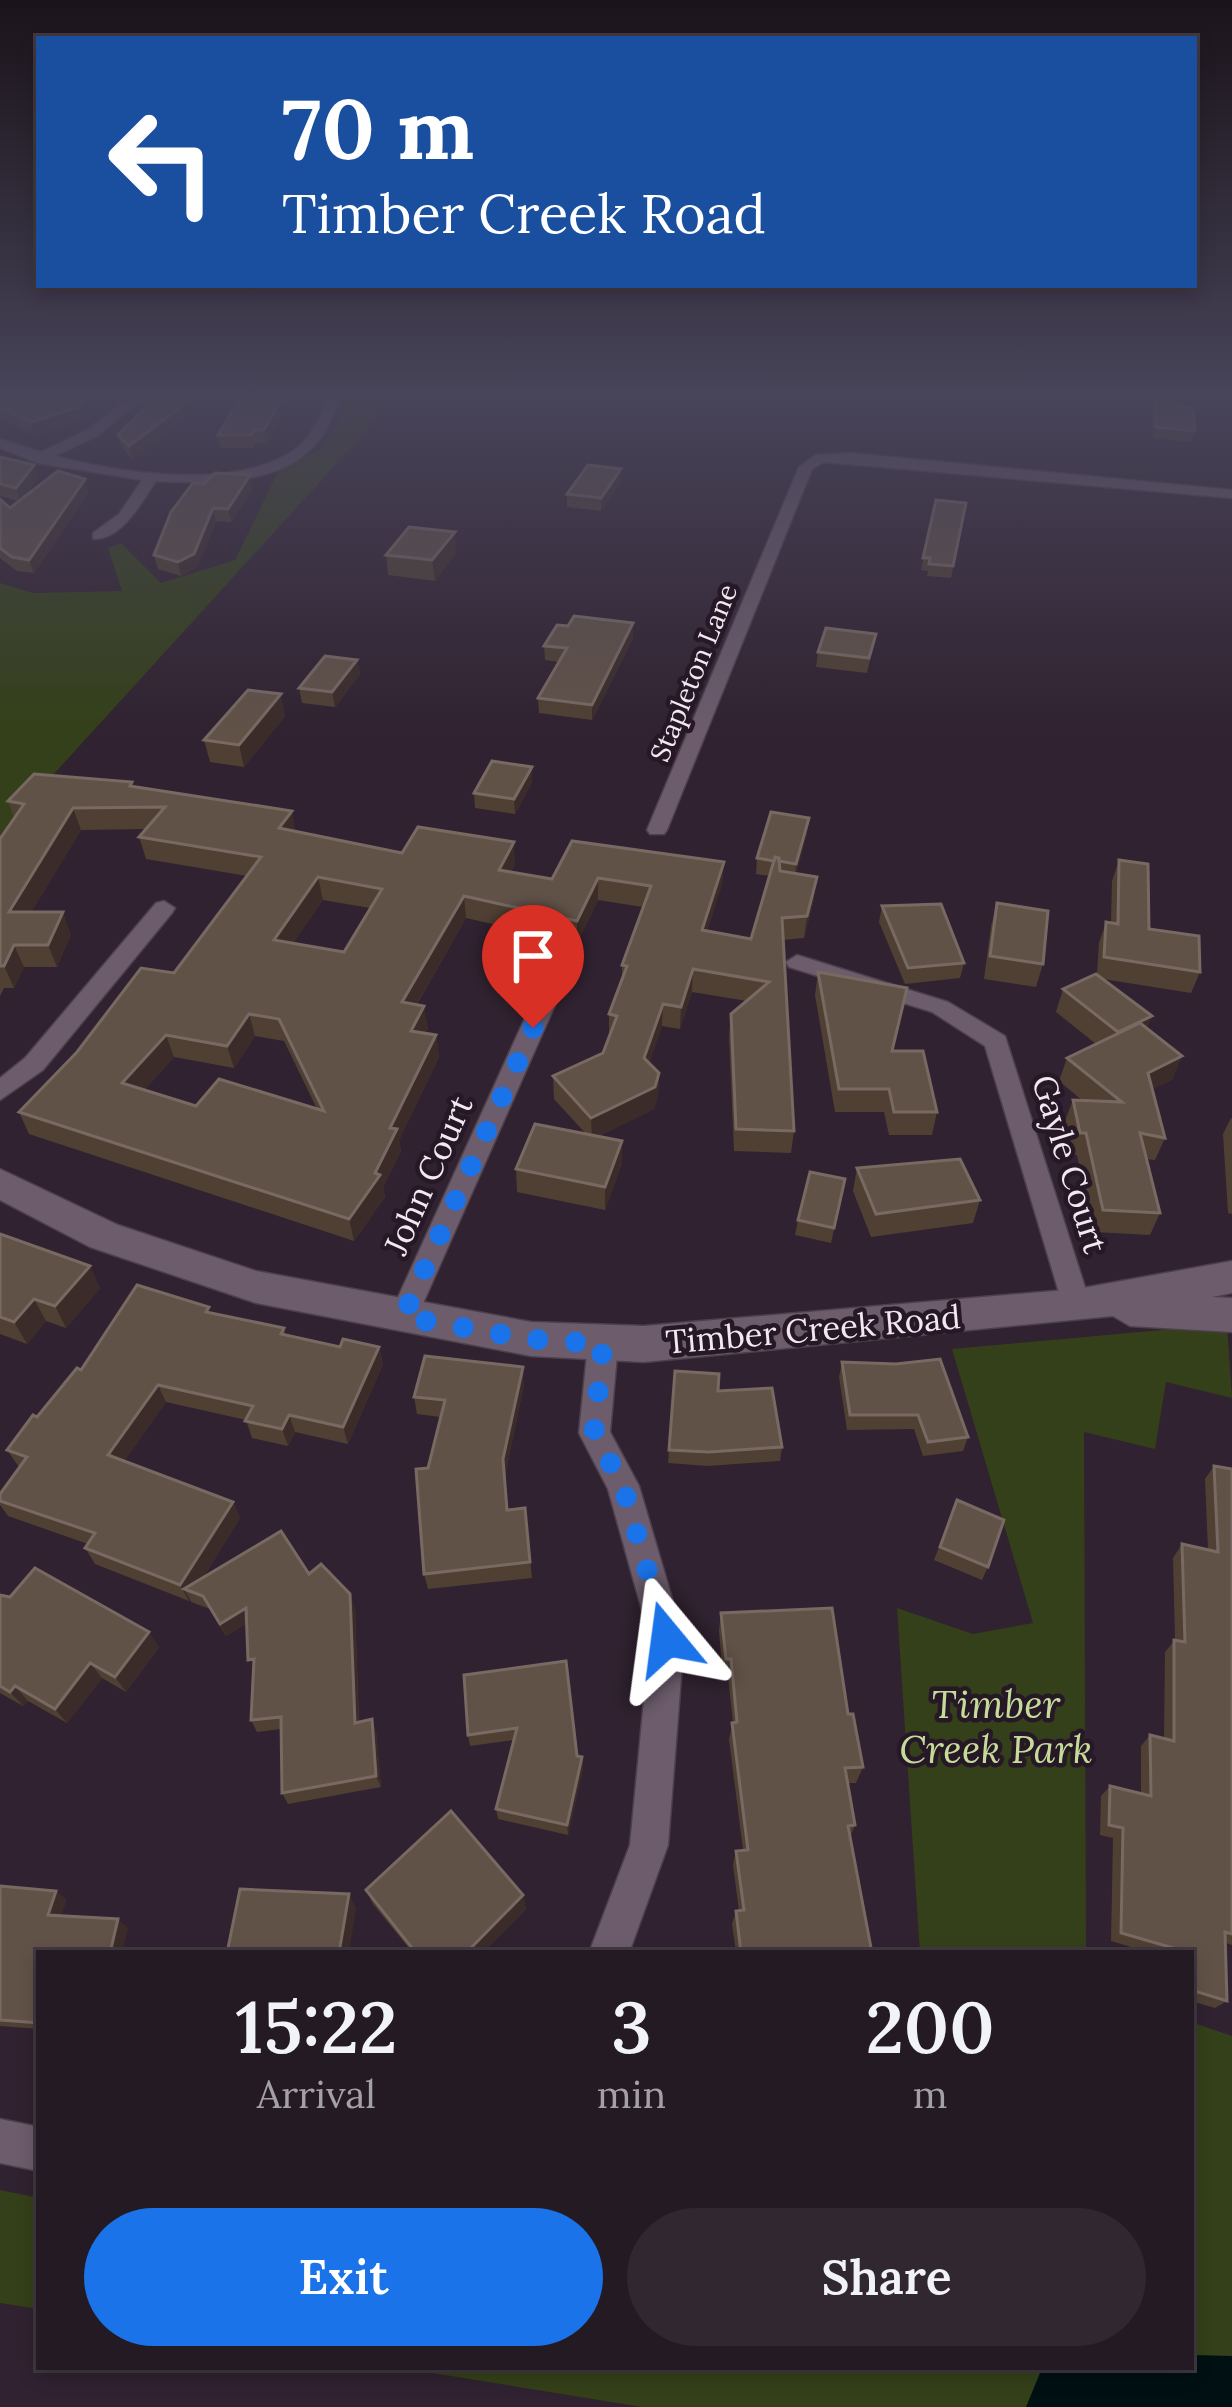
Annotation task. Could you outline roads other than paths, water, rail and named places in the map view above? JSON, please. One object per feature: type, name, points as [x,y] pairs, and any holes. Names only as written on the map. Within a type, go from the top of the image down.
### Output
[{"type":"street","points":[[98,536],[131,507]]},
{"type":"street","name":"Stapleton Lane","points":[[657,830],[789,507]]},
{"type":"street","points":[[0,1090],[34,1064],[164,908]]},
{"type":"street","name":"Gayle Court","points":[[797,962],[940,1006],[996,1042],[1077,1306]]},
{"type":"street","name":"John Court","points":[[403,1317],[547,996]]},
{"type":"street","name":"Timber Creek Road","points":[[0,1183],[104,1236],[256,1287],[530,1339],[603,1344],[1077,1306],[1232,1277]]},
{"type":"street","name":"Timber Creek Road","points":[[1077,1306],[1232,1315]]},
{"type":"street","points":[[603,1344],[594,1433],[623,1486],[667,1639],[649,1845],[610,1950]]},
{"type":"street","points":[[0,2141],[36,2148]]},
{"type":"waterway","points":[[1074,2407],[1125,2400],[1232,2404]]},
{"type":"park label","name":"Timber Creek Park","points":[[996,1726]]}]
